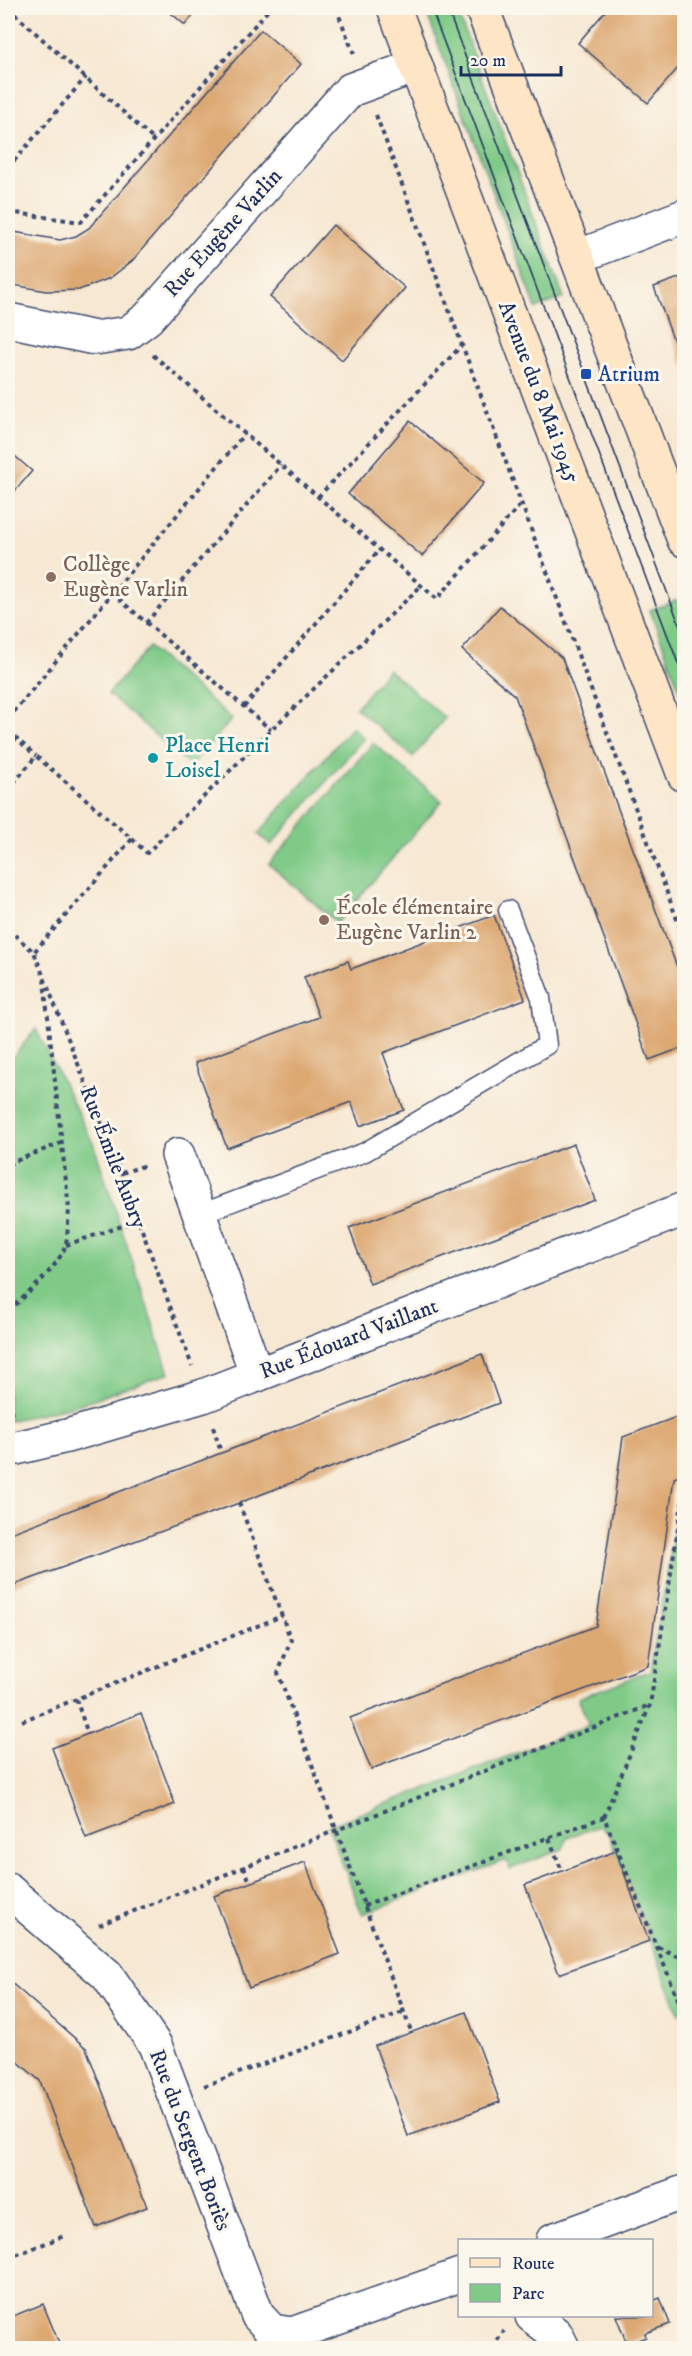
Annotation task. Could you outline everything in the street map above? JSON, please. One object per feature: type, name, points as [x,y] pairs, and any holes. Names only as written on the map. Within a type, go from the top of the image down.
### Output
[{"type":"street","name":"Avenue du 8 Mai 1945","points":[[394,8],[684,775]]},
{"type":"street","points":[[482,8],[684,540]]},
{"type":"street","name":"Rue Eugène Varlin","points":[[128,333],[148,318],[350,90],[416,66]]},
{"type":"street","points":[[577,257],[684,216]]},
{"type":"street","points":[[8,320],[95,338],[128,333]]},
{"type":"street","points":[[178,1155],[257,1375]]},
{"type":"street","name":"Rue Édouard Vaillant","points":[[8,1450],[67,1436],[203,1396],[684,1209]]},
{"type":"street","name":"Rue du Sergent Boriès","points":[[8,1890],[107,1976],[155,2045],[258,2316],[272,2331],[292,2334],[458,2275]]},
{"type":"street","points":[[559,2239],[684,2192]]},
{"type":"street","points":[[533,2317],[556,2334],[564,2349]]},
{"type":"lane","points":[[200,1214],[365,1152],[547,1046],[541,998],[508,910]]},
{"type":"path","points":[[8,8],[153,139]]},
{"type":"path","points":[[8,212],[81,222],[270,8]]},
{"type":"path","points":[[336,8],[684,938]]},
{"type":"path","points":[[8,168],[86,77]]},
{"type":"path","points":[[8,158],[13,162]]},
{"type":"path","points":[[128,333],[437,600],[521,504]]},
{"type":"path","points":[[318,496],[462,344]]},
{"type":"path","points":[[8,719],[245,433]]},
{"type":"path","points":[[146,623],[281,465]]},
{"type":"path","points":[[244,707],[379,550]]},
{"type":"path","points":[[8,731],[147,853],[421,586]]},
{"type":"path","points":[[112,593],[271,730]]},
{"type":"path","points":[[8,790],[36,756]]},
{"type":"path","points":[[34,952],[132,839]]},
{"type":"path","name":"Rue Émile Aubry","points":[[8,928],[34,952],[121,1173],[203,1396]]},
{"type":"path","points":[[8,1310],[24,1299],[66,1245],[69,1209],[43,975]]},
{"type":"path","points":[[8,1164],[62,1143]]},
{"type":"path","points":[[66,1245],[137,1221]]},
{"type":"path","points":[[684,1501],[650,1705],[604,1817],[682,2009],[684,2008]]},
{"type":"path","points":[[238,1503],[291,1640],[278,1673],[411,2031]]},
{"type":"path","points":[[22,1721],[282,1616]]},
{"type":"path","points":[[76,1699],[88,1734]]},
{"type":"path","points":[[65,1939],[650,1705]]},
{"type":"path","points":[[364,1906],[604,1817]]},
{"type":"path","points":[[549,1838],[562,1871]]},
{"type":"path","points":[[244,1866],[250,1882]]},
{"type":"path","points":[[657,1947],[684,1959]]},
{"type":"path","points":[[176,2096],[403,2012]]},
{"type":"path","points":[[8,2258],[64,2236]]},
{"type":"green space","points":[[436,8],[456,8],[564,298],[536,308],[426,11]]},
{"type":"green space","points":[[678,600],[684,618],[684,702],[650,610]]},
{"type":"green space","points":[[149,647],[232,719],[191,766],[108,694]]},
{"type":"green space","points":[[388,669],[445,718],[413,757],[356,708]]},
{"type":"green space","points":[[352,727],[364,738],[271,845],[258,834]]},
{"type":"green space","points":[[373,743],[442,801],[337,923],[269,864]]},
{"type":"green space","points":[[36,1029],[94,1145],[169,1373],[77,1405],[8,1421],[8,1063]]},
{"type":"green space","points":[[683,1481],[684,2012],[679,2014],[609,1834],[600,1826],[567,1837],[563,1849],[510,1869],[506,1860],[362,1914],[328,1826],[589,1725],[578,1698],[650,1671]]},
{"type":"building","points":[[165,8],[199,8],[185,25]]},
{"type":"building","points":[[608,8],[679,8],[684,12],[684,61],[648,103],[578,43]]},
{"type":"building","points":[[261,30],[301,64],[132,261],[110,278],[79,290],[46,291],[8,284],[8,231],[60,240],[76,236],[89,228]]},
{"type":"building","points":[[333,225],[405,288],[342,360],[270,297]]},
{"type":"building","points":[[684,276],[684,369],[654,287]]},
{"type":"building","points":[[410,421],[484,483],[422,556],[348,494]]},
{"type":"building","points":[[8,450],[32,471],[8,499]]},
{"type":"building","points":[[500,606],[562,658],[684,986],[684,1047],[649,1060],[515,696],[462,650]]},
{"type":"building","points":[[494,915],[525,999],[383,1053],[404,1110],[360,1126],[351,1102],[227,1148],[195,1063],[319,1017],[304,977],[348,961],[351,969]]},
{"type":"building","points":[[574,1144],[595,1200],[370,1284],[349,1228]]},
{"type":"building","points":[[482,1354],[499,1403],[239,1503],[17,1584],[8,1595],[8,1534]]},
{"type":"building","points":[[684,1414],[684,1474],[674,1478],[648,1666],[371,1769],[350,1718],[596,1626],[623,1437]]},
{"type":"building","points":[[141,1713],[175,1804],[86,1838],[52,1748]]},
{"type":"building","points":[[616,1851],[649,1941],[559,1974],[525,1885]]},
{"type":"building","points":[[305,1862],[340,1954],[249,1988],[214,1896]]},
{"type":"building","points":[[8,1980],[86,2048],[147,2207],[96,2227],[40,2081],[8,2053]]},
{"type":"building","points":[[466,2012],[500,2102],[408,2136],[375,2046]]},
{"type":"building","points":[[653,2294],[655,2300],[660,2298],[670,2324],[645,2333],[646,2337],[627,2344],[616,2317],[653,2317]]},
{"type":"building","points":[[43,2304],[61,2348],[8,2348],[8,2318]]},
{"type":"tram line","points":[[431,8],[684,679]]},
{"type":"tram line","points":[[447,8],[684,637]]},
{"type":"place","name":"Atrium","points":[[586,374]]},
{"type":"place","name":"Collège Eugène Varlin","points":[[51,577]]},
{"type":"place","name":"Place Henri Loisel","points":[[153,758]]},
{"type":"place","name":"École élémentaire Eugène Varlin 2","points":[[324,920]]}]
